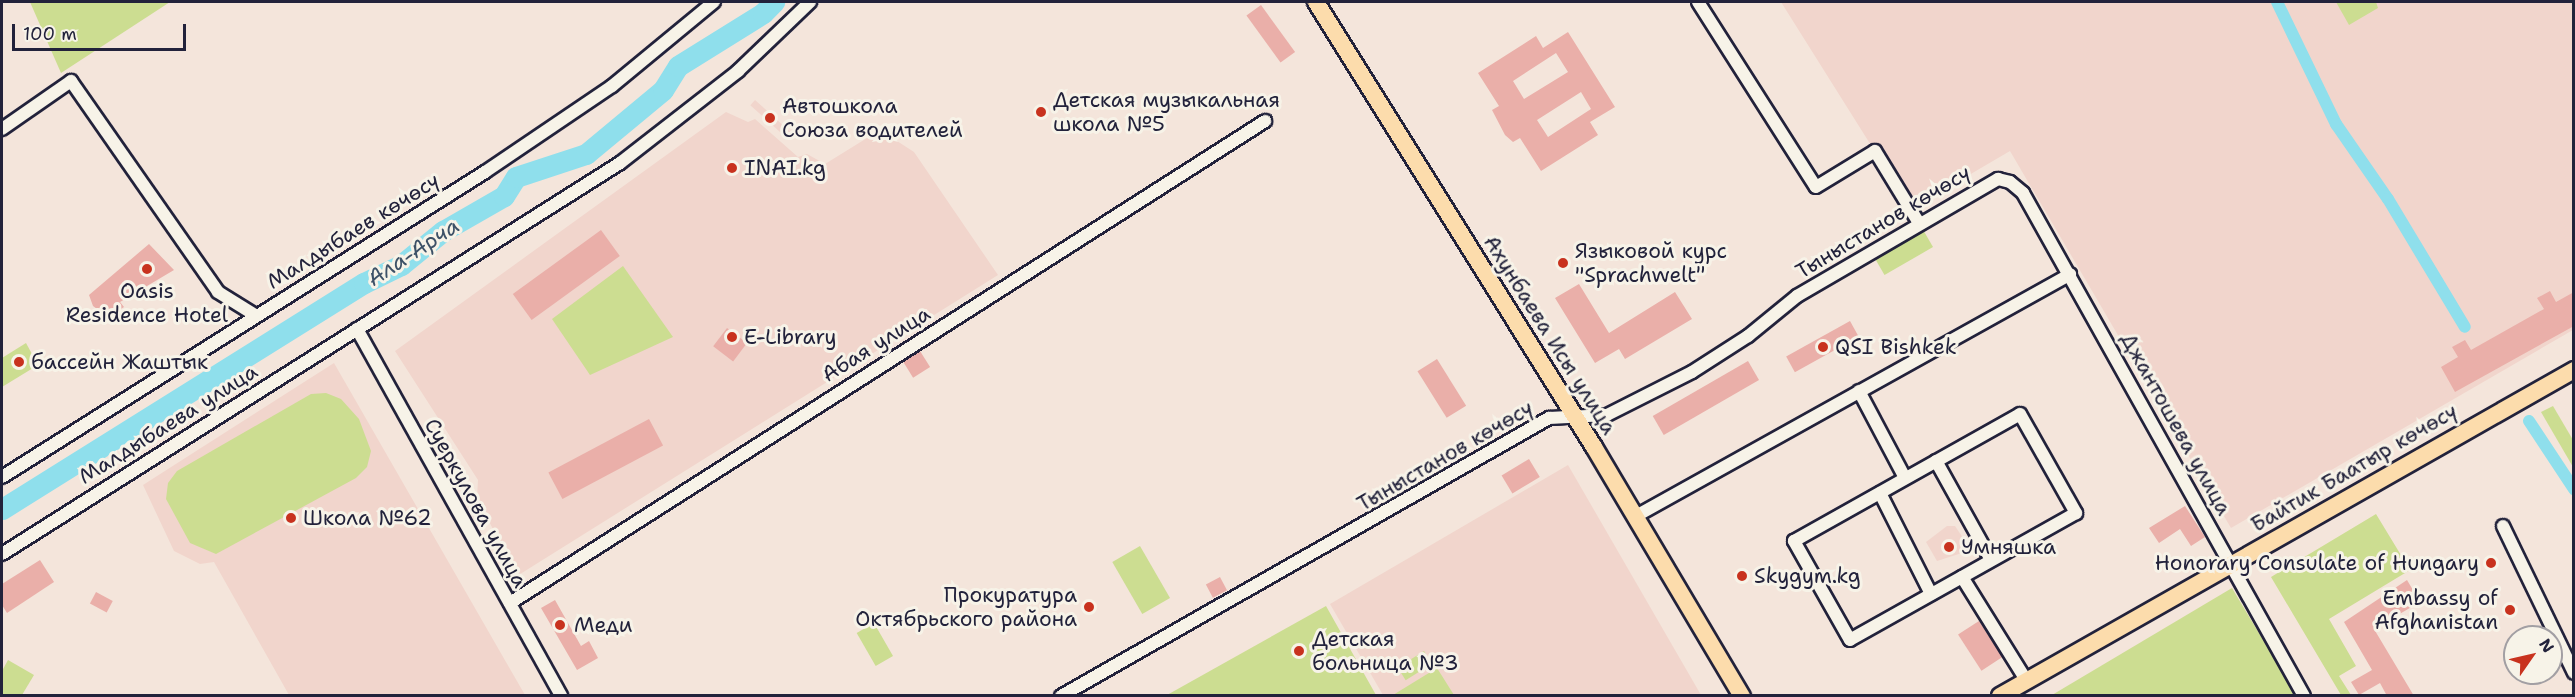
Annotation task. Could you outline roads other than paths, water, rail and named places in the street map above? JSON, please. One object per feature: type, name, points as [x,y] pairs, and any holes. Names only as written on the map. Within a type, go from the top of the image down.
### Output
[{"type":"main road","name":"Ахунбаева Исы улица","points":[[1316,2],[1636,516],[1742,696]]},
{"type":"main road","name":"Байтик Баатыр көчөсү","points":[[2001,696],[2574,370]]},
{"type":"street","name":"Малдыбаев көчөсү","points":[[2,477],[595,98],[714,2]]},
{"type":"street","points":[[357,329],[620,163],[738,71],[810,2]]},
{"type":"street","points":[[1698,2],[1816,187],[1875,151],[1919,223]]},
{"type":"street","points":[[2,129],[71,81],[218,292],[255,315]]},
{"type":"street","name":"Абая улица","points":[[510,603],[1264,121]]},
{"type":"street","name":"Тыныстанов көчөсү","points":[[1061,696],[1549,418],[1607,415],[1692,372],[1748,336],[1797,296],[1992,180],[2004,179]]},
{"type":"street","name":"Джантошева улица","points":[[2004,179],[2023,193],[2304,696]]},
{"type":"street","points":[[1636,516],[2070,274]]},
{"type":"street","name":"Малдыбаева улица","points":[[2,554],[357,329]]},
{"type":"street","name":"Суеркулова улица","points":[[357,329],[561,696]]},
{"type":"street","points":[[1859,391],[1905,478]]},
{"type":"street","points":[[2020,414],[2076,513],[1850,640],[1794,541],[1936,461],[2020,414]]},
{"type":"street","points":[[1936,461],[1991,560]]},
{"type":"street","points":[[1880,493],[1931,594]]},
{"type":"street","points":[[2504,526],[2574,673]]},
{"type":"street","points":[[1962,577],[2026,680]]},
{"type":"waterway","name":"Ала-Арча","points":[[2,509],[364,283],[401,265],[443,231],[504,196],[516,177],[586,154],[663,90],[678,66],[763,13],[774,2]]},
{"type":"waterway","points":[[2277,2],[2336,124],[2388,199],[2465,327]]},
{"type":"waterway","points":[[2529,421],[2574,489]]},
{"type":"place","name":"Детская музыкальная школа №5","points":[[1041,112]]},
{"type":"place","name":"Автошкола Союза водителей","points":[[770,118]]},
{"type":"place","name":"INAI.kg","points":[[732,168]]},
{"type":"place","name":"Языковой курс \"Sprachwelt\"","points":[[1563,263]]},
{"type":"place","name":"Oasis Residence Hotel","points":[[147,269]]},
{"type":"place","name":"E-Library","points":[[732,337]]},
{"type":"place","name":"QSI Bishkek","points":[[1823,347]]},
{"type":"place","name":"бассейн Жаштык","points":[[19,362]]},
{"type":"place","name":"Школа №62","points":[[291,518]]},
{"type":"place","name":"Умняшка","points":[[1949,547]]},
{"type":"place","name":"Honorary Consulate of Hungary","points":[[2491,563]]},
{"type":"place","name":"Skygym.kg","points":[[1742,576]]},
{"type":"place","name":"Прокуратура Октябрьского района","points":[[1089,607]]},
{"type":"place","name":"Embassy of Afghanistan","points":[[2510,610]]},
{"type":"place","name":"Меди","points":[[560,625]]},
{"type":"place","name":"Детская больница №3","points":[[1299,651]]}]
